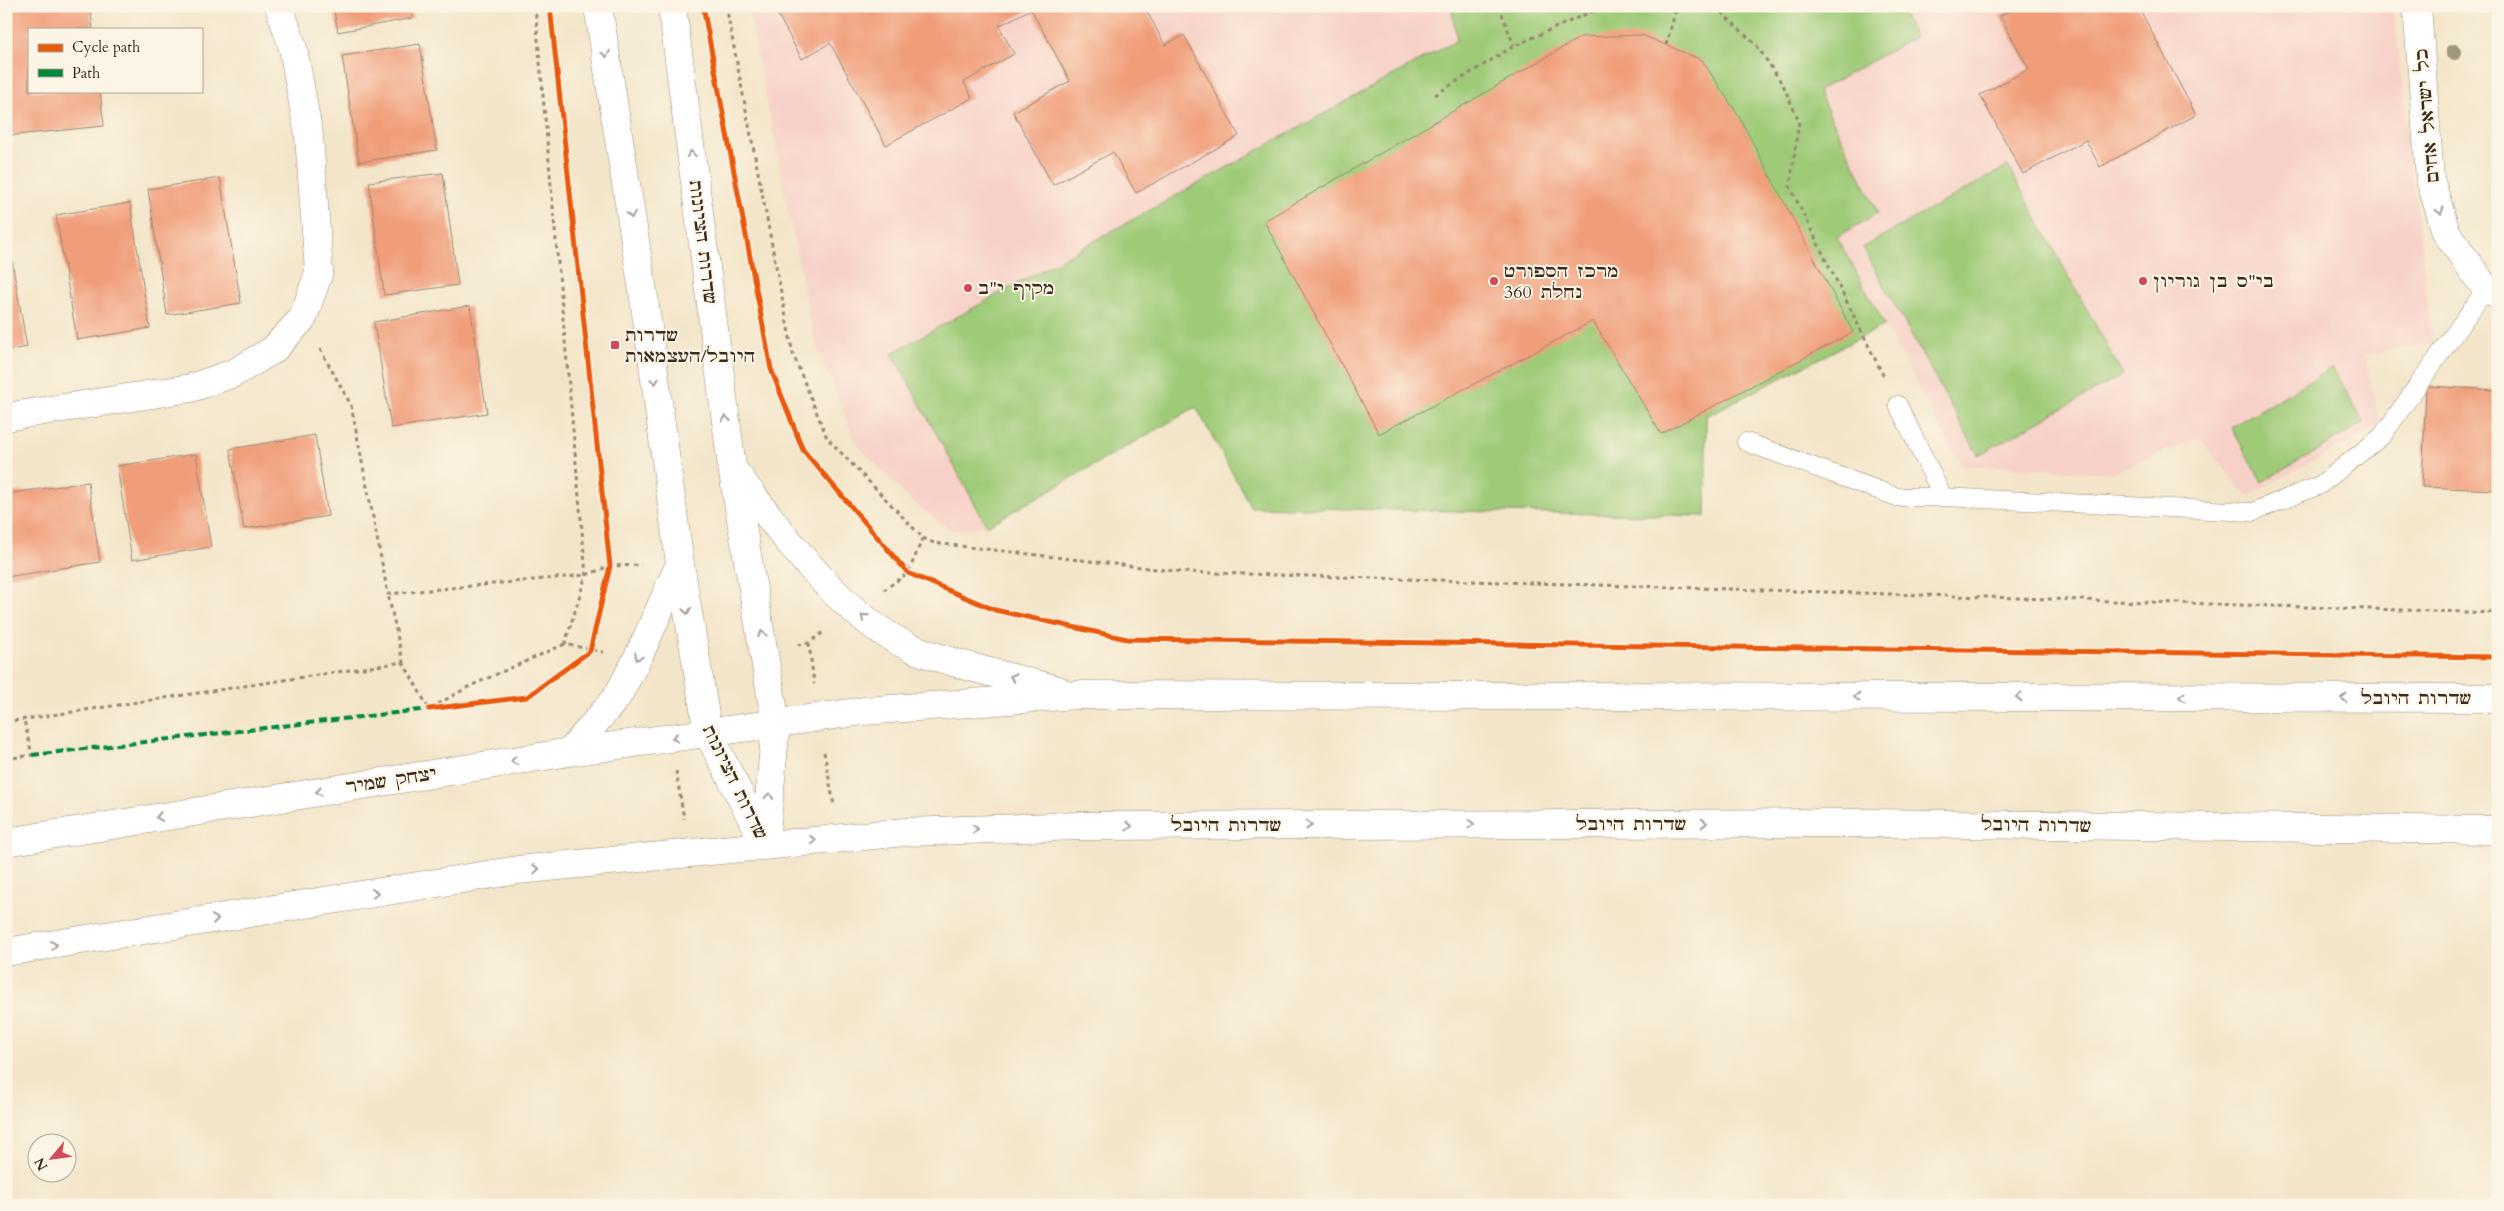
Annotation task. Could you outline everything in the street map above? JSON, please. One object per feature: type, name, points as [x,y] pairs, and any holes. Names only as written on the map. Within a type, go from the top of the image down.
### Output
[{"type":"street","points":[[6,417],[191,388],[234,373],[273,350],[303,318],[319,272],[308,136],[293,48],[279,6]]},
{"type":"street","name":"שדרות הציונות","points":[[598,6],[644,298],[680,564],[708,733],[764,844]]},
{"type":"street","name":"שדרות הציונות","points":[[672,6],[732,467],[776,724],[764,844]]},
{"type":"street","name":"כל ישראל אחים","points":[[2417,6],[2430,179],[2446,232],[2492,291]]},
{"type":"street","points":[[732,467],[795,551],[873,625],[921,652],[1076,695]]},
{"type":"street","points":[[570,752],[618,697],[680,564]]},
{"type":"street","name":"שדרות היובל","points":[[776,724],[864,711],[1076,695],[2498,698]]},
{"type":"street","name":"יצחק שמיר","points":[[6,842],[570,752],[776,724]]},
{"type":"street","name":"שדרות היובל","points":[[764,844],[905,832],[1090,826],[1868,823],[2498,830]]},
{"type":"street","points":[[6,952],[518,870],[764,844]]},
{"type":"lane","points":[[1746,442],[1897,497],[1943,497],[2252,512],[2320,485],[2382,436],[2492,291]]},
{"type":"lane","points":[[1898,405],[1943,497]]},
{"type":"path","points":[[535,6],[586,575],[565,644]]},
{"type":"path","points":[[726,6],[793,354],[827,438],[923,538],[934,544],[1183,572],[2498,613]]},
{"type":"path","points":[[1499,6],[1514,46]]},
{"type":"path","points":[[1435,95],[1514,46],[1604,6]]},
{"type":"path","points":[[1666,45],[1677,6]]},
{"type":"path","points":[[1707,6],[1720,12],[1757,46],[1783,85],[1799,121],[1790,188],[1898,405]]},
{"type":"path","points":[[303,318],[351,404],[403,662],[429,709]]},
{"type":"path","points":[[765,652],[809,643],[908,574],[923,538]]},
{"type":"path","points":[[608,575],[610,566],[609,556]]},
{"type":"path","points":[[388,594],[586,575],[610,566],[680,564]]},
{"type":"path","points":[[901,566],[908,574],[916,577]]},
{"type":"path","points":[[582,656],[590,650],[592,641]]},
{"type":"path","points":[[429,709],[470,686],[565,644],[590,650],[639,655]]},
{"type":"path","points":[[6,722],[403,662]]},
{"type":"path","points":[[429,709],[449,706]]},
{"type":"path","points":[[24,720],[32,755]]},
{"type":"path","points":[[6,759],[32,755]]},
{"type":"path","points":[[25,762],[32,755]]},
{"type":"shaded area","name":"מקיף י\"ב","points":[[748,6],[1451,6],[1457,40],[1103,236],[1196,407],[987,526],[952,531],[911,501],[856,443],[814,340]]},
{"type":"shaded area","name":"בי\"ס בן גוריון","points":[[1899,6],[2393,6],[2433,345],[2397,348],[2365,356],[2380,426],[2247,496],[2199,438],[2111,473],[1961,465],[1836,236],[1818,91],[1915,37]]},
{"type":"green space","name":"מרכז הספורט 360 נחלת","points":[[1451,6],[1899,6],[1915,37],[1818,91],[1878,213],[1837,237],[1885,325],[1706,416],[1706,516],[1251,507],[1196,407],[987,526],[892,353],[1457,40]]},
{"type":"green space","points":[[2008,166],[2123,375],[1978,455],[1863,247]]},
{"type":"green space","points":[[2332,368],[2364,423],[2262,482],[2231,427]]},
{"type":"building","points":[[90,6],[93,28],[28,28],[28,92],[100,92],[104,126],[6,136],[6,7]]},
{"type":"building","points":[[333,6],[411,6],[413,18],[338,32]]},
{"type":"building","points":[[773,6],[1144,6],[1165,45],[1184,35],[1239,136],[1136,193],[1113,152],[1053,185],[1013,112],[1070,81],[1031,9],[999,26],[1014,54],[964,82],[972,98],[886,145],[830,43],[802,59]]},
{"type":"building","points":[[2018,6],[2138,6],[2196,115],[2100,167],[2086,140],[2023,174],[1980,95],[2029,69],[2000,16]]},
{"type":"building","points":[[1642,35],[1702,60],[1738,115],[1853,332],[1661,434],[1593,321],[1379,434],[1264,221],[1581,37]]},
{"type":"building","points":[[420,44],[437,150],[359,162],[342,56]]},
{"type":"building","points":[[443,173],[458,285],[384,295],[369,182]]},
{"type":"building","points":[[220,178],[241,303],[167,315],[148,189]]},
{"type":"building","points":[[130,203],[150,328],[77,340],[56,215]]},
{"type":"building","points":[[6,227],[27,347],[6,351]]},
{"type":"building","points":[[470,306],[487,413],[391,428],[374,322]]},
{"type":"building","points":[[2426,386],[2498,390],[2498,490],[2422,487]]},
{"type":"building","points":[[315,435],[328,516],[244,529],[230,449]]},
{"type":"building","points":[[196,454],[211,547],[132,560],[117,466]]},
{"type":"building","points":[[88,482],[100,562],[6,577],[6,494]]},
{"type":"marked path","points":[[32,755],[429,709]]},
{"type":"cycle path","points":[[429,709],[527,697],[590,651],[610,566],[550,6]]},
{"type":"cycle path","points":[[703,6],[771,369],[803,450],[908,573],[995,610],[1127,639],[2498,657]]},
{"type":"place","name":"מרכז הספורט 360 נחלת","points":[[1494,281]]},
{"type":"place","name":"בי\"ס בן גוריון","points":[[2143,281]]},
{"type":"place","name":"מקיף י\"ב","points":[[968,288]]},
{"type":"place","name":"שדרות היובל/העצמאות","points":[[615,345]]}]
